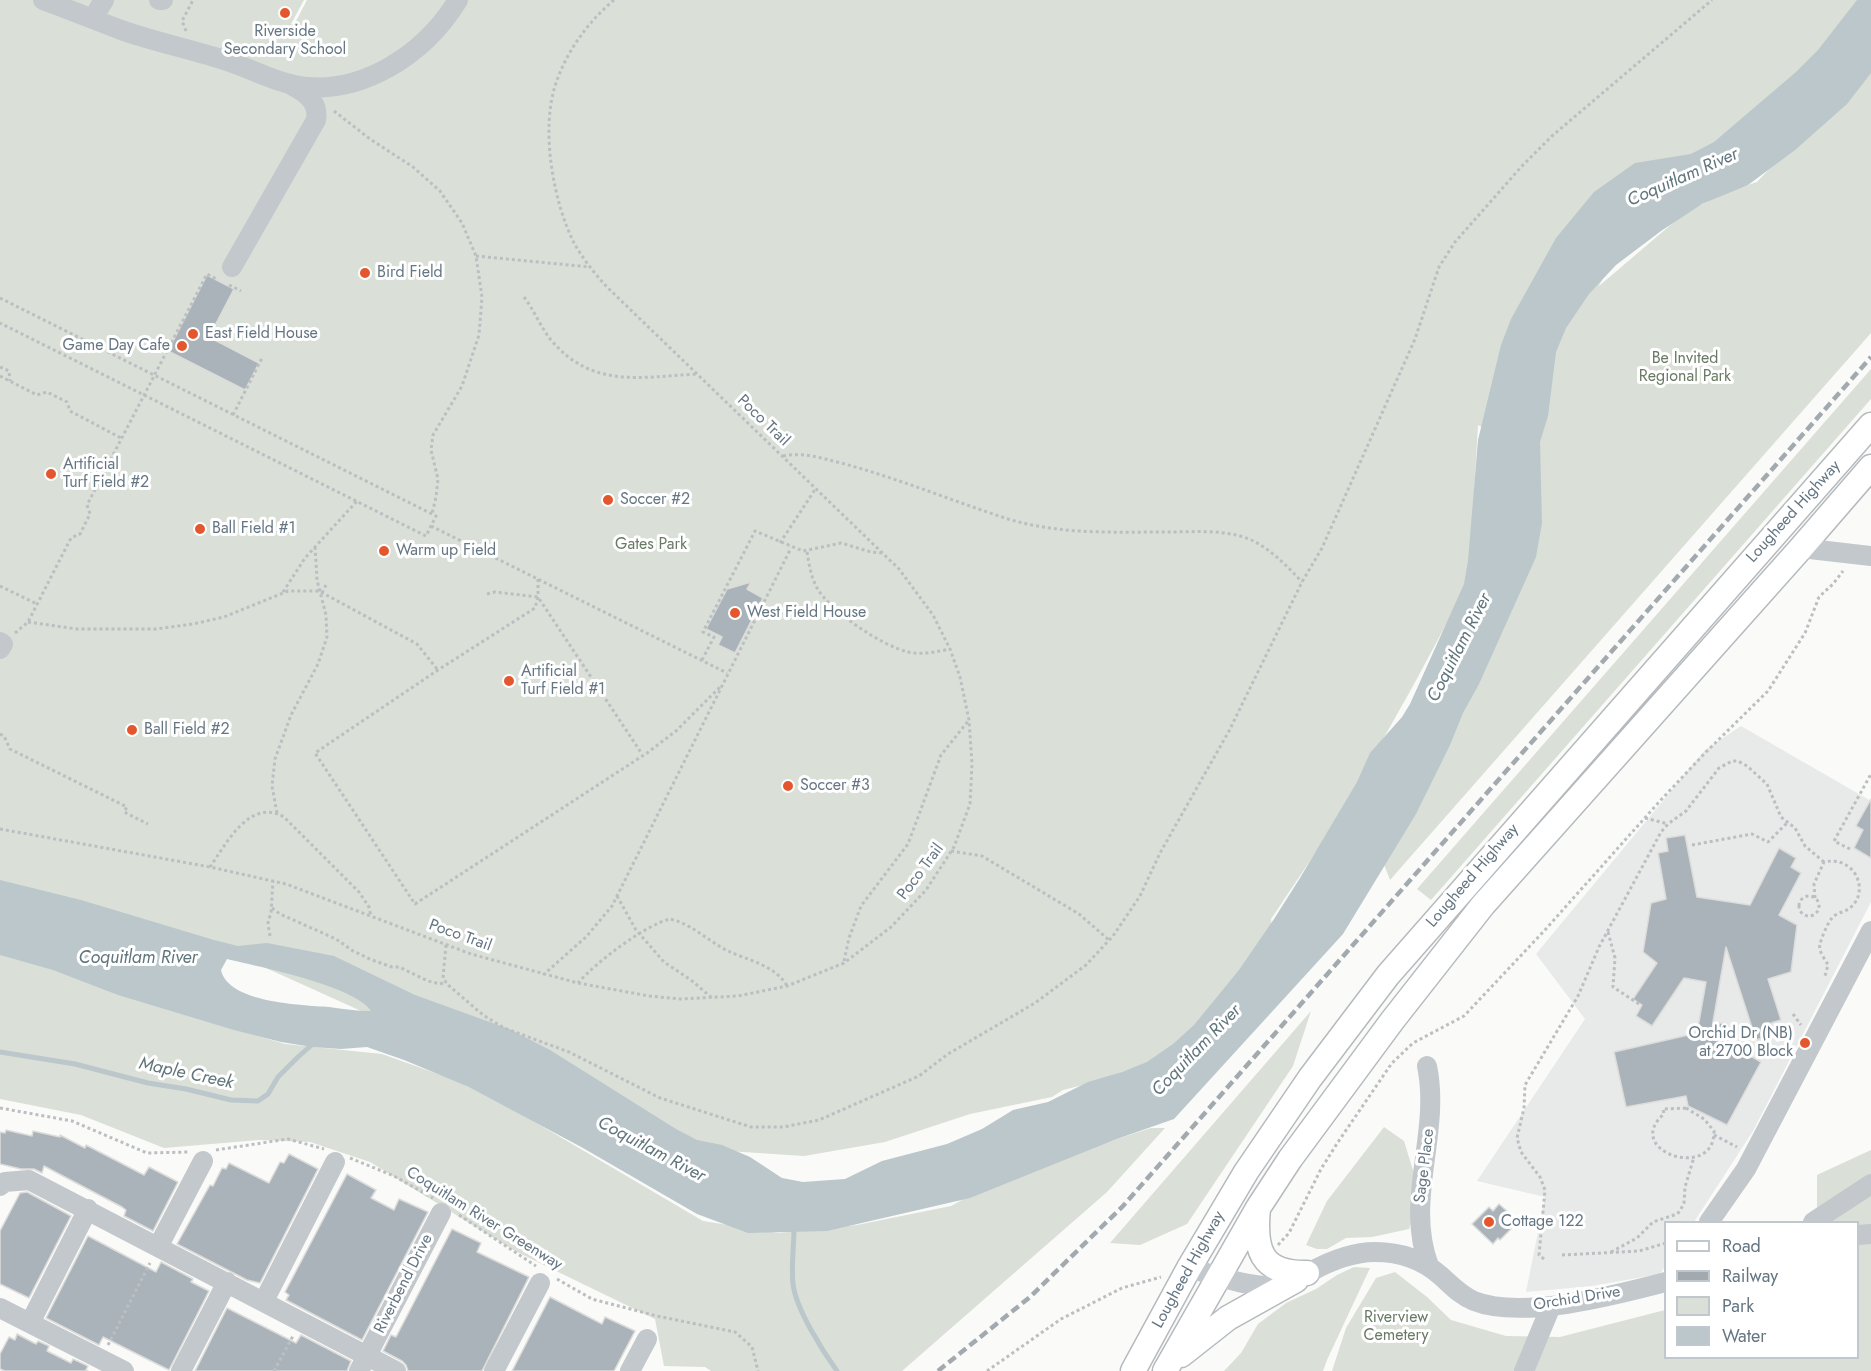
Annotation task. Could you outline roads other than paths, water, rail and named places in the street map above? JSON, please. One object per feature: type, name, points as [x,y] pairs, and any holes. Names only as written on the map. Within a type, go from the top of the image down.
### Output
[{"type":"main road","name":"Lougheed Highway","points":[[1133,1371],[1220,1215],[1274,1130],[1310,1078],[1388,975],[1871,425]]},
{"type":"main road","name":"Lougheed Highway","points":[[1167,1369],[1258,1208],[1325,1110],[1483,905],[1871,467]]},
{"type":"main road","points":[[1258,1208],[1256,1238],[1268,1262],[1284,1272],[1302,1276]]},
{"type":"main road","points":[[1167,1369],[1228,1318],[1302,1276]]},
{"type":"street","points":[[43,0],[125,31],[226,60],[291,84],[317,88],[360,80],[403,60],[425,43],[459,0]]},
{"type":"street","points":[[93,18],[104,0]]},
{"type":"street","points":[[232,267],[316,120],[315,106],[309,97],[291,84]]},
{"type":"street","points":[[1801,548],[1871,556]]},
{"type":"street","points":[[0,642],[3,644],[0,649]]},
{"type":"street","points":[[1709,1221],[1753,1155],[1871,931]]},
{"type":"street","name":"Sage Place","points":[[1427,1066],[1431,1091],[1430,1128],[1419,1214],[1423,1250],[1429,1266]]},
{"type":"street","points":[[159,1247],[204,1154]]},
{"type":"street","points":[[264,1301],[338,1156]]},
{"type":"street","points":[[0,1186],[5,1182],[29,1180],[264,1301],[363,1363],[396,1371]]},
{"type":"street","points":[[1815,1221],[1871,1184]]},
{"type":"street","name":"Riverbend Drive","points":[[363,1363],[444,1208]]},
{"type":"street","points":[[30,1323],[88,1209]]},
{"type":"street","name":"Orchid Drive","points":[[1189,1268],[1266,1286],[1286,1284],[1347,1256],[1374,1252],[1402,1255],[1418,1259],[1463,1295],[1475,1301],[1507,1307],[1551,1306],[1619,1294],[1664,1282]]},
{"type":"street","points":[[494,1371],[545,1276]]},
{"type":"street","points":[[181,1371],[227,1282]]},
{"type":"street","points":[[1524,1371],[1551,1306]]},
{"type":"street","points":[[0,1308],[121,1370]]},
{"type":"street","points":[[630,1371],[647,1339]]},
{"type":"water","name":"Coquitlam River","points":[[1857,0],[1871,0],[1871,73],[1847,104],[1795,150],[1748,185],[1702,204],[1616,265],[1589,294],[1566,328],[1556,352],[1548,416],[1540,442],[1542,523],[1536,557],[1479,684],[1416,814],[1343,934],[1174,1119],[1114,1140],[970,1198],[827,1231],[748,1233],[697,1214],[583,1148],[469,1087],[404,1060],[367,1047],[341,1049],[312,1047],[234,1030],[118,995],[53,970],[0,955],[0,880],[81,900],[238,946],[267,943],[334,956],[415,995],[509,1029],[550,1050],[697,1140],[722,1145],[750,1157],[782,1178],[803,1182],[845,1179],[882,1161],[947,1144],[982,1129],[1013,1110],[1048,1102],[1088,1082],[1147,1062],[1173,1044],[1194,1025],[1239,970],[1300,878],[1357,782],[1370,753],[1402,717],[1410,704],[1464,584],[1478,440],[1501,345],[1511,319],[1556,238],[1594,192],[1635,163],[1691,154],[1714,142],[1796,72],[1818,50]],"holes":[[[227,959],[326,985],[362,1002],[371,1011],[285,1003],[251,996],[227,981],[221,970]]]},
{"type":"waterway","name":"Maple Creek","points":[[0,1052],[75,1064],[148,1083],[231,1100],[258,1101],[268,1094],[278,1077],[315,1042]]},
{"type":"waterway","points":[[794,1228],[792,1270],[795,1294],[810,1329],[837,1371]]},
{"type":"railway","points":[[938,1371],[1030,1297],[1123,1206],[1871,357]]},
{"type":"place","name":"Riverside Secondary School","points":[[285,13]]},
{"type":"place","name":"Bird Field","points":[[365,273]]},
{"type":"place","name":"East Field House","points":[[193,334]]},
{"type":"place","name":"Game Day Cafe","points":[[182,346]]},
{"type":"place","name":"Artificial Turf Field #2","points":[[51,474]]},
{"type":"place","name":"Soccer #2","points":[[608,500]]},
{"type":"place","name":"Ball Field #1","points":[[200,529]]},
{"type":"place","name":"Warm up Field","points":[[384,551]]},
{"type":"place","name":"West Field House","points":[[735,613]]},
{"type":"place","name":"Artificial Turf Field #1","points":[[509,681]]},
{"type":"place","name":"Ball Field #2","points":[[132,730]]},
{"type":"place","name":"Soccer #3","points":[[788,786]]},
{"type":"place","name":"Orchid Dr (NB) at 2700 Block","points":[[1805,1043]]},
{"type":"place","name":"Cottage 122","points":[[1489,1222]]},
{"type":"park label","name":"Be Invited Regional Park","points":[[1685,368]]},
{"type":"park label","name":"Gates Park","points":[[651,545]]},
{"type":"park label","name":"Riverview Cemetery","points":[[1396,1327]]}]
